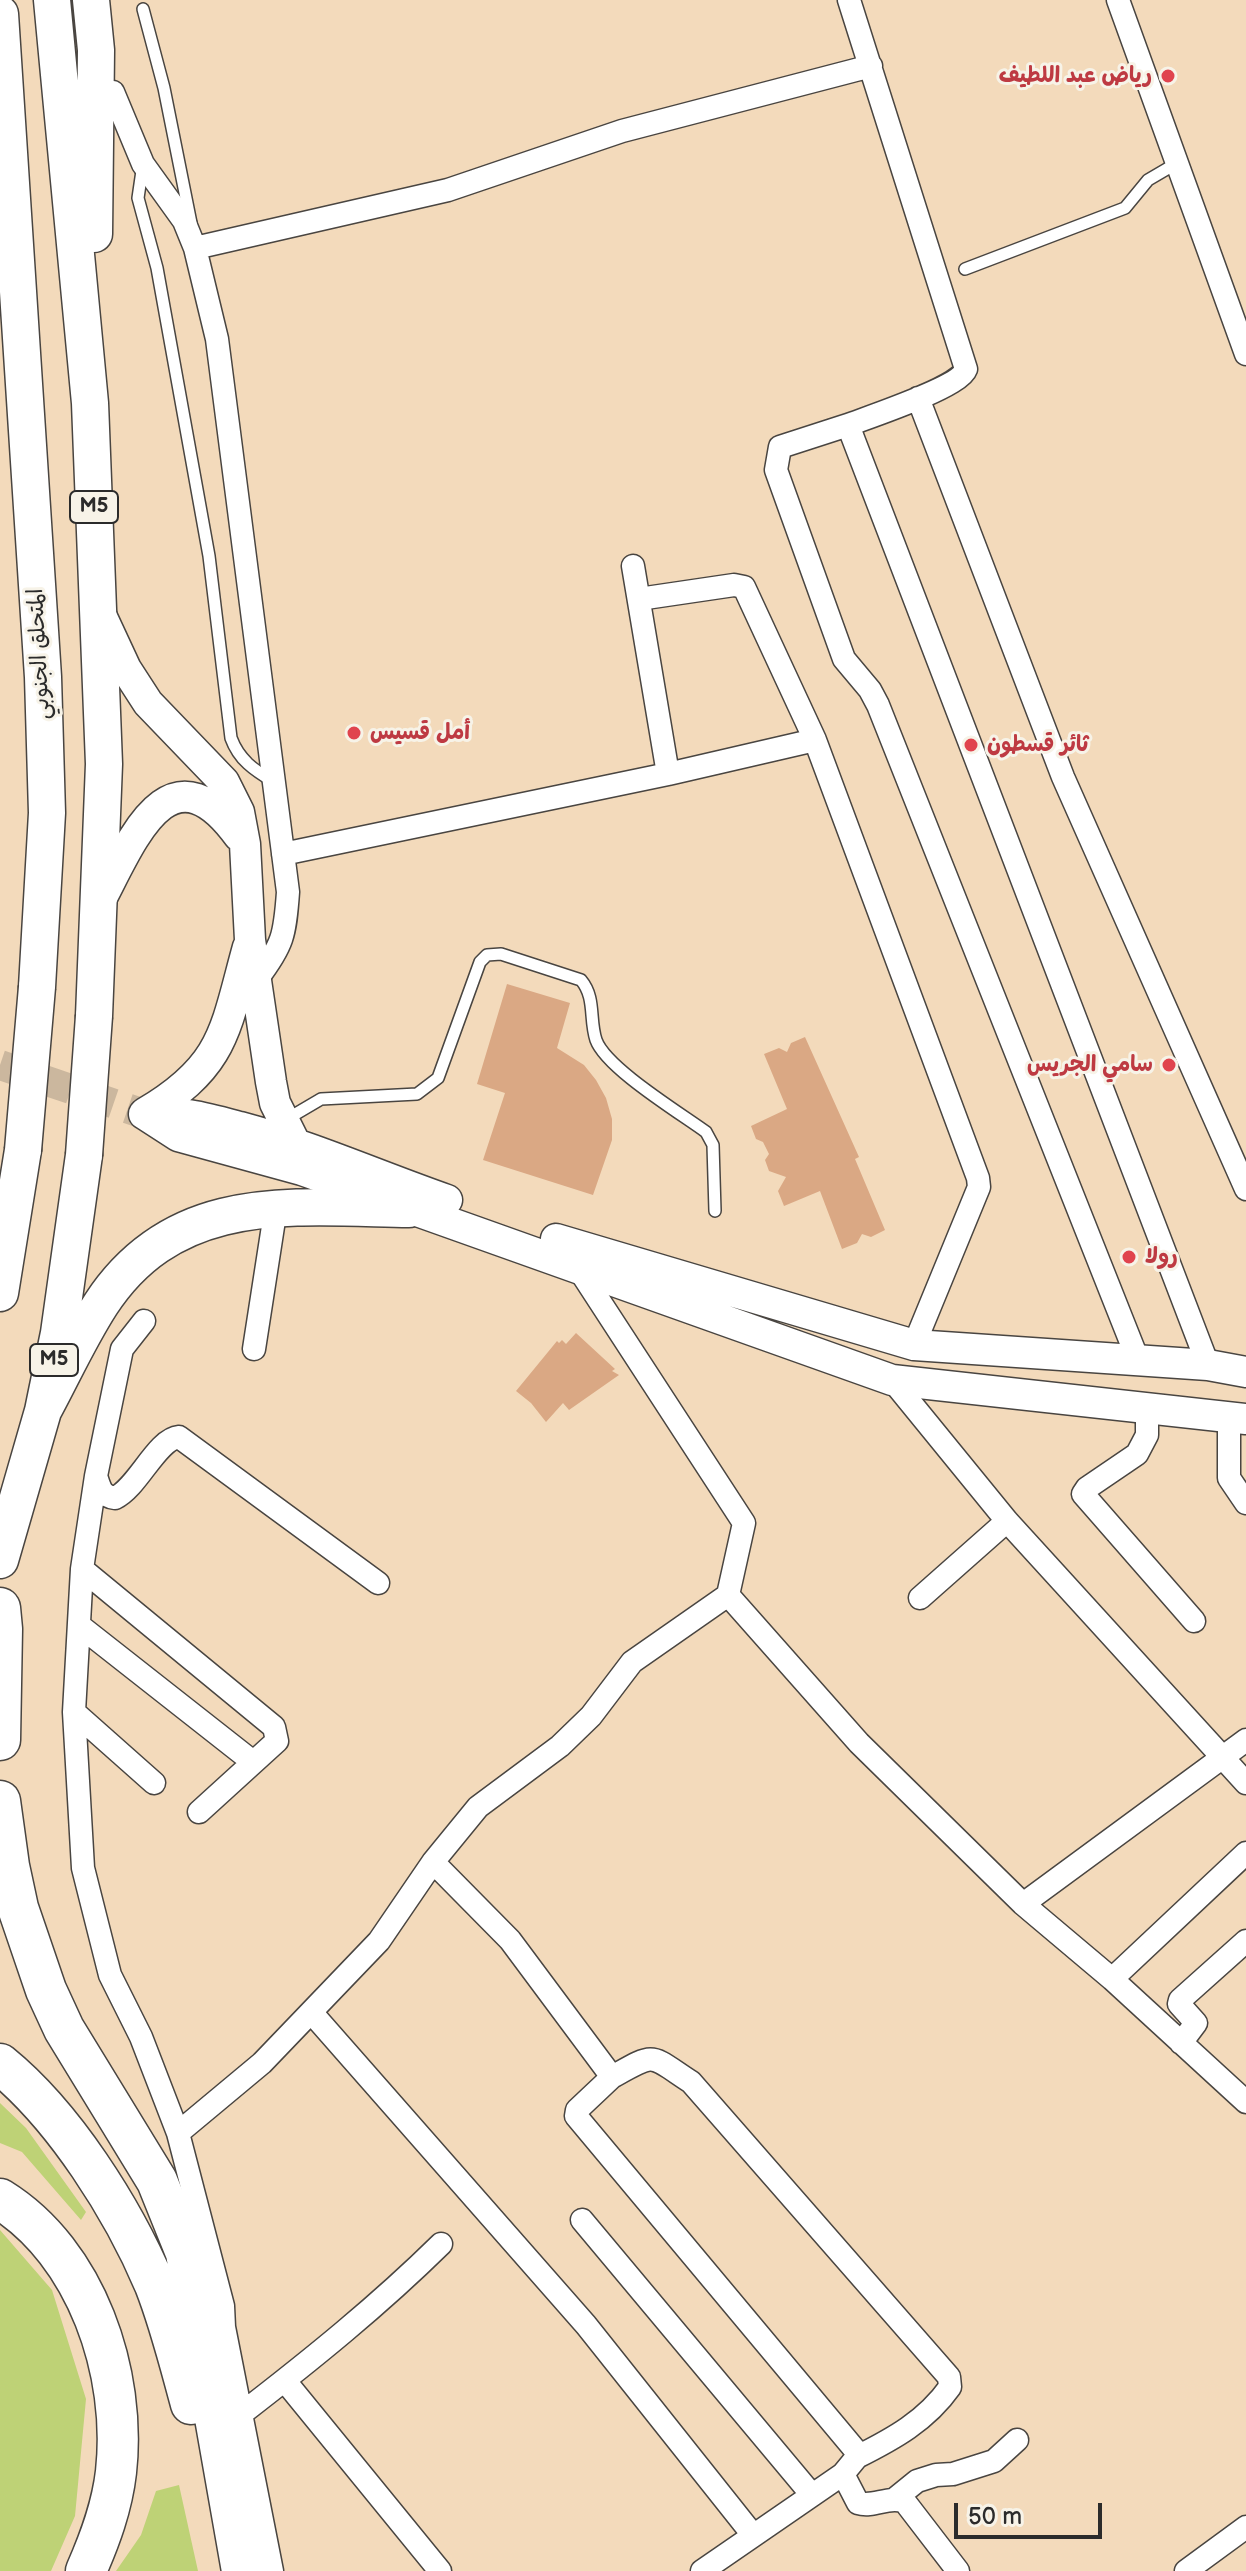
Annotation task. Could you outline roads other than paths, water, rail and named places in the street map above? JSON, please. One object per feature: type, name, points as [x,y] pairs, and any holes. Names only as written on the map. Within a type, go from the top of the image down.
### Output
[{"type":"highway","name":"M5","points":[[0,1560],[43,1411],[59,1333],[84,1155],[94,1016],[104,764],[90,403],[52,0]]},
{"type":"highway","points":[[90,403],[96,50],[91,0]]},
{"type":"highway","points":[[95,189],[113,92],[114,53],[126,4]]},
{"type":"highway","name":"المتحلق الجنوبي","points":[[0,14],[43,677],[47,813],[23,1150],[0,1293]]},
{"type":"highway","points":[[0,404],[43,677]]},
{"type":"highway","points":[[43,1411],[101,1305],[140,1261],[168,1240],[209,1220],[253,1209],[409,1209]]},
{"type":"highway","points":[[0,1608],[0,1740]]},
{"type":"highway","points":[[0,1801],[9,1866],[31,1950],[64,2029],[144,2158],[168,2204],[214,2339],[251,2565]]},
{"type":"highway","points":[[0,2064],[42,2106],[76,2148],[107,2192],[133,2238],[156,2287],[213,2479],[251,2565]]},
{"type":"highway","points":[[0,2199],[39,2227],[57,2250],[87,2302],[110,2368],[117,2414],[116,2472],[103,2529],[86,2571]]},
{"type":"main road","points":[[98,608],[126,669],[148,703],[224,782],[239,812],[245,844],[250,940],[271,1082],[275,1103],[288,1132]]},
{"type":"main road","points":[[98,905],[143,822],[161,804],[185,798],[209,804],[227,819],[245,844]]},
{"type":"main road","points":[[144,1114],[188,1085],[214,1054],[224,1031],[250,940]]},
{"type":"main road","points":[[144,1114],[188,1113],[288,1132],[417,1190],[580,1247],[914,1345],[1208,1365],[1246,1372]]},
{"type":"main road","points":[[144,1114],[178,1136],[282,1163],[892,1380],[1237,1418]]},
{"type":"main road","points":[[975,1388],[985,1351]]},
{"type":"street","points":[[849,0],[966,369],[960,378],[918,398],[780,447],[776,470],[844,659],[870,690],[878,705],[1138,1360]]},
{"type":"street","points":[[1118,0],[1246,354]]},
{"type":"street","points":[[195,248],[448,190],[622,131],[871,66]]},
{"type":"street","points":[[113,92],[143,164],[176,207],[195,248],[217,339],[288,892],[284,938],[257,979]]},
{"type":"street","points":[[918,398],[1063,777],[1246,1189]]},
{"type":"street","points":[[848,425],[1208,1365]]},
{"type":"street","points":[[633,566],[668,774]]},
{"type":"street","points":[[639,599],[734,585],[744,587],[815,740],[978,1178],[976,1195],[914,1345]]},
{"type":"street","points":[[283,854],[668,774],[815,740]]},
{"type":"street","points":[[254,1349],[276,1207]]},
{"type":"street","points":[[178,2133],[262,2063],[379,1941],[433,1862],[478,1807],[560,1746],[591,1716],[632,1662],[728,1595],[744,1523],[578,1268]]},
{"type":"street","points":[[144,1321],[122,1349],[96,1476],[82,1569],[74,1712],[83,1868],[110,1975],[141,2037],[178,2133],[223,2306],[214,2339],[241,2414],[251,2565]]},
{"type":"street","points":[[892,1380],[1007,1521],[1246,1783]]},
{"type":"street","points":[[1147,1409],[1147,1435],[1137,1454],[1087,1488],[1083,1494],[1194,1621]]},
{"type":"street","points":[[1237,1418],[1229,1478],[1246,1503]]},
{"type":"street","points":[[96,1476],[102,1492],[107,1497],[115,1498],[132,1485],[169,1439],[179,1437],[378,1583]]},
{"type":"street","points":[[920,1598],[1007,1521]]},
{"type":"street","points":[[82,1569],[274,1727],[277,1741],[199,1812]]},
{"type":"street","points":[[728,1595],[859,1743],[1023,1904],[1112,1979],[1246,2102]]},
{"type":"street","points":[[80,1626],[253,1762]]},
{"type":"street","points":[[74,1712],[154,1783]]},
{"type":"street","points":[[1023,1904],[1246,1740]]},
{"type":"street","points":[[1112,1979],[1246,1853]]},
{"type":"street","points":[[433,1862],[510,1940],[612,2077]]},
{"type":"street","points":[[1181,2043],[1196,2023],[1179,2004],[1180,2000],[1246,1941]]},
{"type":"street","points":[[311,2012],[586,2325],[753,2535]]},
{"type":"street","points":[[702,2571],[850,2465],[901,2435],[938,2404],[950,2387],[949,2377],[691,2082],[654,2058],[646,2059],[612,2077],[577,2110],[576,2116],[856,2451],[850,2465],[858,2503],[865,2505],[896,2498],[917,2481],[994,2461],[1017,2440]]},
{"type":"street","points":[[582,2220],[812,2495]]},
{"type":"street","points":[[241,2414],[337,2341],[441,2244]]},
{"type":"street","points":[[285,2381],[440,2571]]},
{"type":"street","points":[[896,2498],[905,2502],[958,2571]]},
{"type":"street","points":[[1186,2571],[1246,2527]]},
{"type":"lane","points":[[126,4],[173,128],[195,248]]},
{"type":"lane","points":[[965,269],[1125,208],[1148,180],[1177,163]]},
{"type":"lane","points":[[143,164],[138,198],[157,268],[211,571],[231,738],[240,757],[274,782]]},
{"type":"lane","points":[[288,1132],[321,1099],[417,1094],[430,1086],[438,1078],[480,962],[487,955],[501,954],[581,980],[591,996],[596,1039],[603,1052],[621,1070],[706,1132],[713,1145],[715,1211]]},
{"type":"tunnel","points":[[0,1065],[144,1114]]},
{"type":"place","name":"رياض عبد اللطيف","points":[[1168,76]]},
{"type":"place","name":"أمل قسيس","points":[[354,733]]},
{"type":"place","name":"ثائر قسطون","points":[[971,745]]},
{"type":"place","name":"سامي الجريس","points":[[1169,1065]]},
{"type":"place","name":"رولا","points":[[1129,1257]]}]
